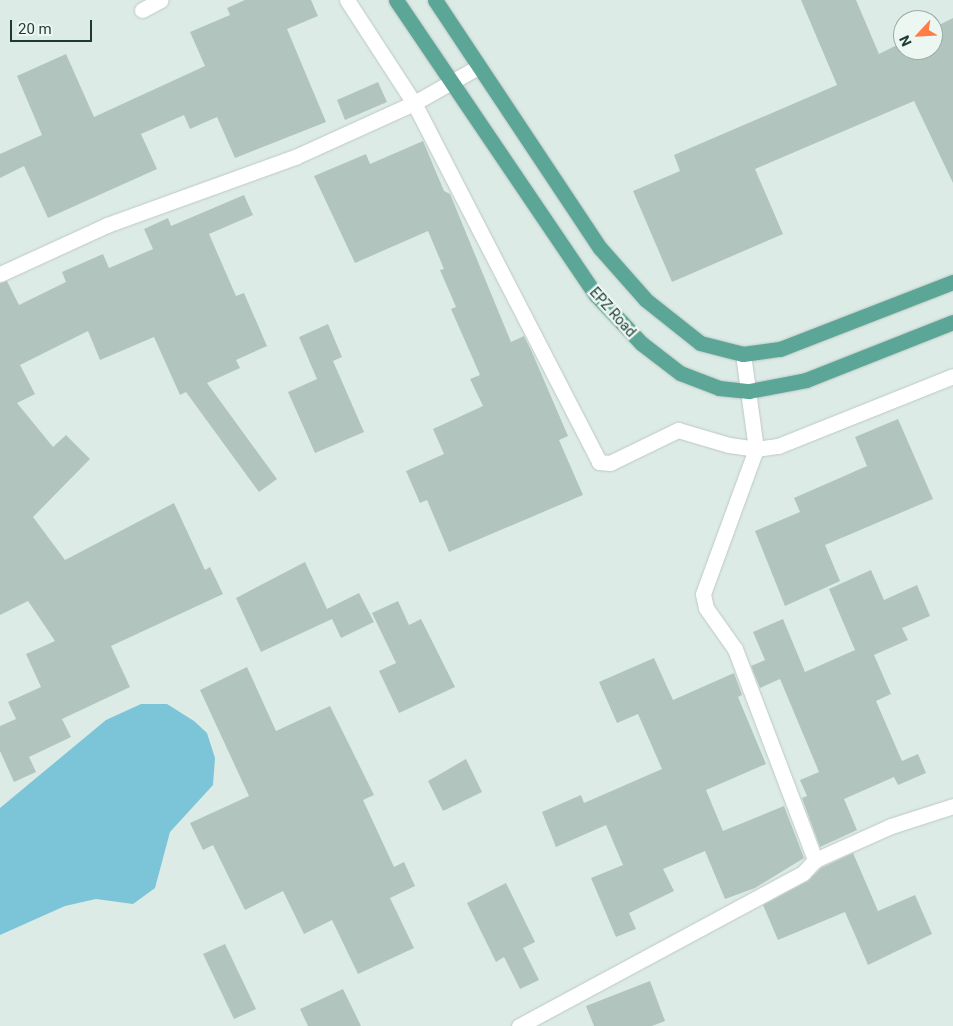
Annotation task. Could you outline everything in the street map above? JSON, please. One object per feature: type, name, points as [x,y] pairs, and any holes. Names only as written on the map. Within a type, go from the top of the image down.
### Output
[{"type":"main road","name":"EPZ Road","points":[[396,0],[596,295],[641,343],[680,373],[719,388],[749,391],[806,380],[953,322]]},
{"type":"main road","points":[[435,0],[600,248],[646,300],[700,343],[743,354],[780,349],[837,330],[953,282]]},
{"type":"street","points":[[142,10],[161,0]]},
{"type":"street","points":[[346,0],[414,103],[599,462],[610,464],[678,430],[756,449],[778,446],[953,376]]},
{"type":"street","points":[[0,274],[107,225],[295,157],[414,103],[452,84],[478,67]]},
{"type":"street","points":[[743,354],[756,449],[703,594],[706,608],[735,649],[815,860]]},
{"type":"street","points":[[519,1026],[802,873],[815,860],[891,826],[953,806]]},
{"type":"water","points":[[141,704],[167,704],[194,721],[207,733],[215,758],[213,785],[170,832],[155,888],[133,904],[96,899],[65,906],[0,935],[0,808],[106,720]]},
{"type":"building","points":[[245,0],[311,0],[318,16],[287,29],[326,122],[235,158],[217,117],[190,129],[184,115],[141,134],[157,169],[48,218],[24,166],[0,178],[0,154],[42,135],[17,76],[66,54],[94,117],[205,66],[190,32],[230,15],[227,8]]},
{"type":"building","points":[[801,0],[856,0],[879,54],[893,47],[893,60],[943,60],[943,23],[953,18],[953,183],[914,101],[755,169],[783,234],[672,282],[633,191],[680,171],[674,155],[837,85]]},
{"type":"building","points":[[378,82],[387,102],[345,120],[337,100]]},
{"type":"building","points":[[423,141],[444,191],[450,194],[511,342],[524,336],[531,350],[568,436],[559,440],[583,495],[449,552],[427,500],[420,503],[406,471],[444,454],[433,429],[483,406],[470,379],[480,375],[451,309],[456,307],[440,270],[444,269],[428,231],[355,263],[314,176],[366,154],[370,164]]},
{"type":"building","points":[[244,195],[253,215],[209,234],[236,296],[244,293],[267,346],[236,360],[240,368],[207,383],[277,479],[259,492],[186,392],[180,395],[154,337],[100,360],[88,331],[20,365],[35,394],[17,403],[53,447],[66,435],[90,459],[33,517],[65,560],[174,503],[205,570],[210,567],[223,594],[111,646],[130,687],[62,719],[71,737],[29,757],[36,772],[14,782],[0,751],[0,726],[16,719],[8,702],[41,687],[26,654],[55,641],[28,601],[0,615],[0,283],[7,281],[19,305],[66,282],[62,272],[103,254],[109,268],[153,249],[144,229],[168,218],[171,226]]},
{"type":"building","points":[[328,324],[342,357],[333,361],[364,432],[315,453],[288,392],[317,379],[299,337]]},
{"type":"building","points":[[898,419],[933,499],[825,545],[840,581],[785,606],[755,531],[800,512],[794,498],[867,466],[855,437]]},
{"type":"building","points":[[305,562],[327,609],[359,593],[374,622],[341,638],[332,619],[261,652],[236,598]]},
{"type":"building","points":[[871,570],[884,600],[917,585],[930,616],[902,628],[908,640],[874,655],[891,694],[876,701],[902,761],[918,754],[926,773],[898,785],[894,777],[844,799],[857,830],[820,847],[802,798],[807,796],[800,780],[819,772],[780,679],[760,688],[751,666],[765,660],[753,632],[783,619],[805,672],[855,650],[829,589]]},
{"type":"building","points":[[398,601],[409,625],[421,619],[455,687],[399,713],[379,671],[396,663],[372,613]]},
{"type":"building","points":[[654,658],[673,700],[734,673],[742,695],[738,697],[766,764],[706,790],[723,831],[784,806],[804,858],[755,888],[725,899],[705,851],[663,869],[674,891],[629,913],[636,929],[616,937],[591,878],[623,865],[606,825],[556,847],[542,812],[581,795],[584,803],[662,769],[638,714],[617,723],[599,682]]},
{"type":"building","points":[[247,667],[276,731],[330,706],[374,795],[363,800],[394,867],[404,862],[415,886],[390,898],[414,948],[358,974],[332,920],[304,934],[283,891],[245,910],[213,845],[203,850],[190,823],[249,796],[200,690]]},
{"type":"building","points":[[466,759],[482,792],[443,811],[428,781]]},
{"type":"building","points":[[853,853],[878,911],[915,895],[932,934],[868,965],[845,912],[778,940],[763,905],[808,881],[821,868]]},
{"type":"building","points":[[506,883],[535,942],[523,948],[539,980],[520,989],[504,957],[496,962],[467,903]]},
{"type":"building","points":[[225,944],[256,1009],[234,1019],[203,954]]},
{"type":"building","points":[[650,981],[665,1021],[652,1026],[594,1026],[586,1006]]},
{"type":"building","points":[[343,989],[361,1026],[308,1026],[300,1009]]}]
